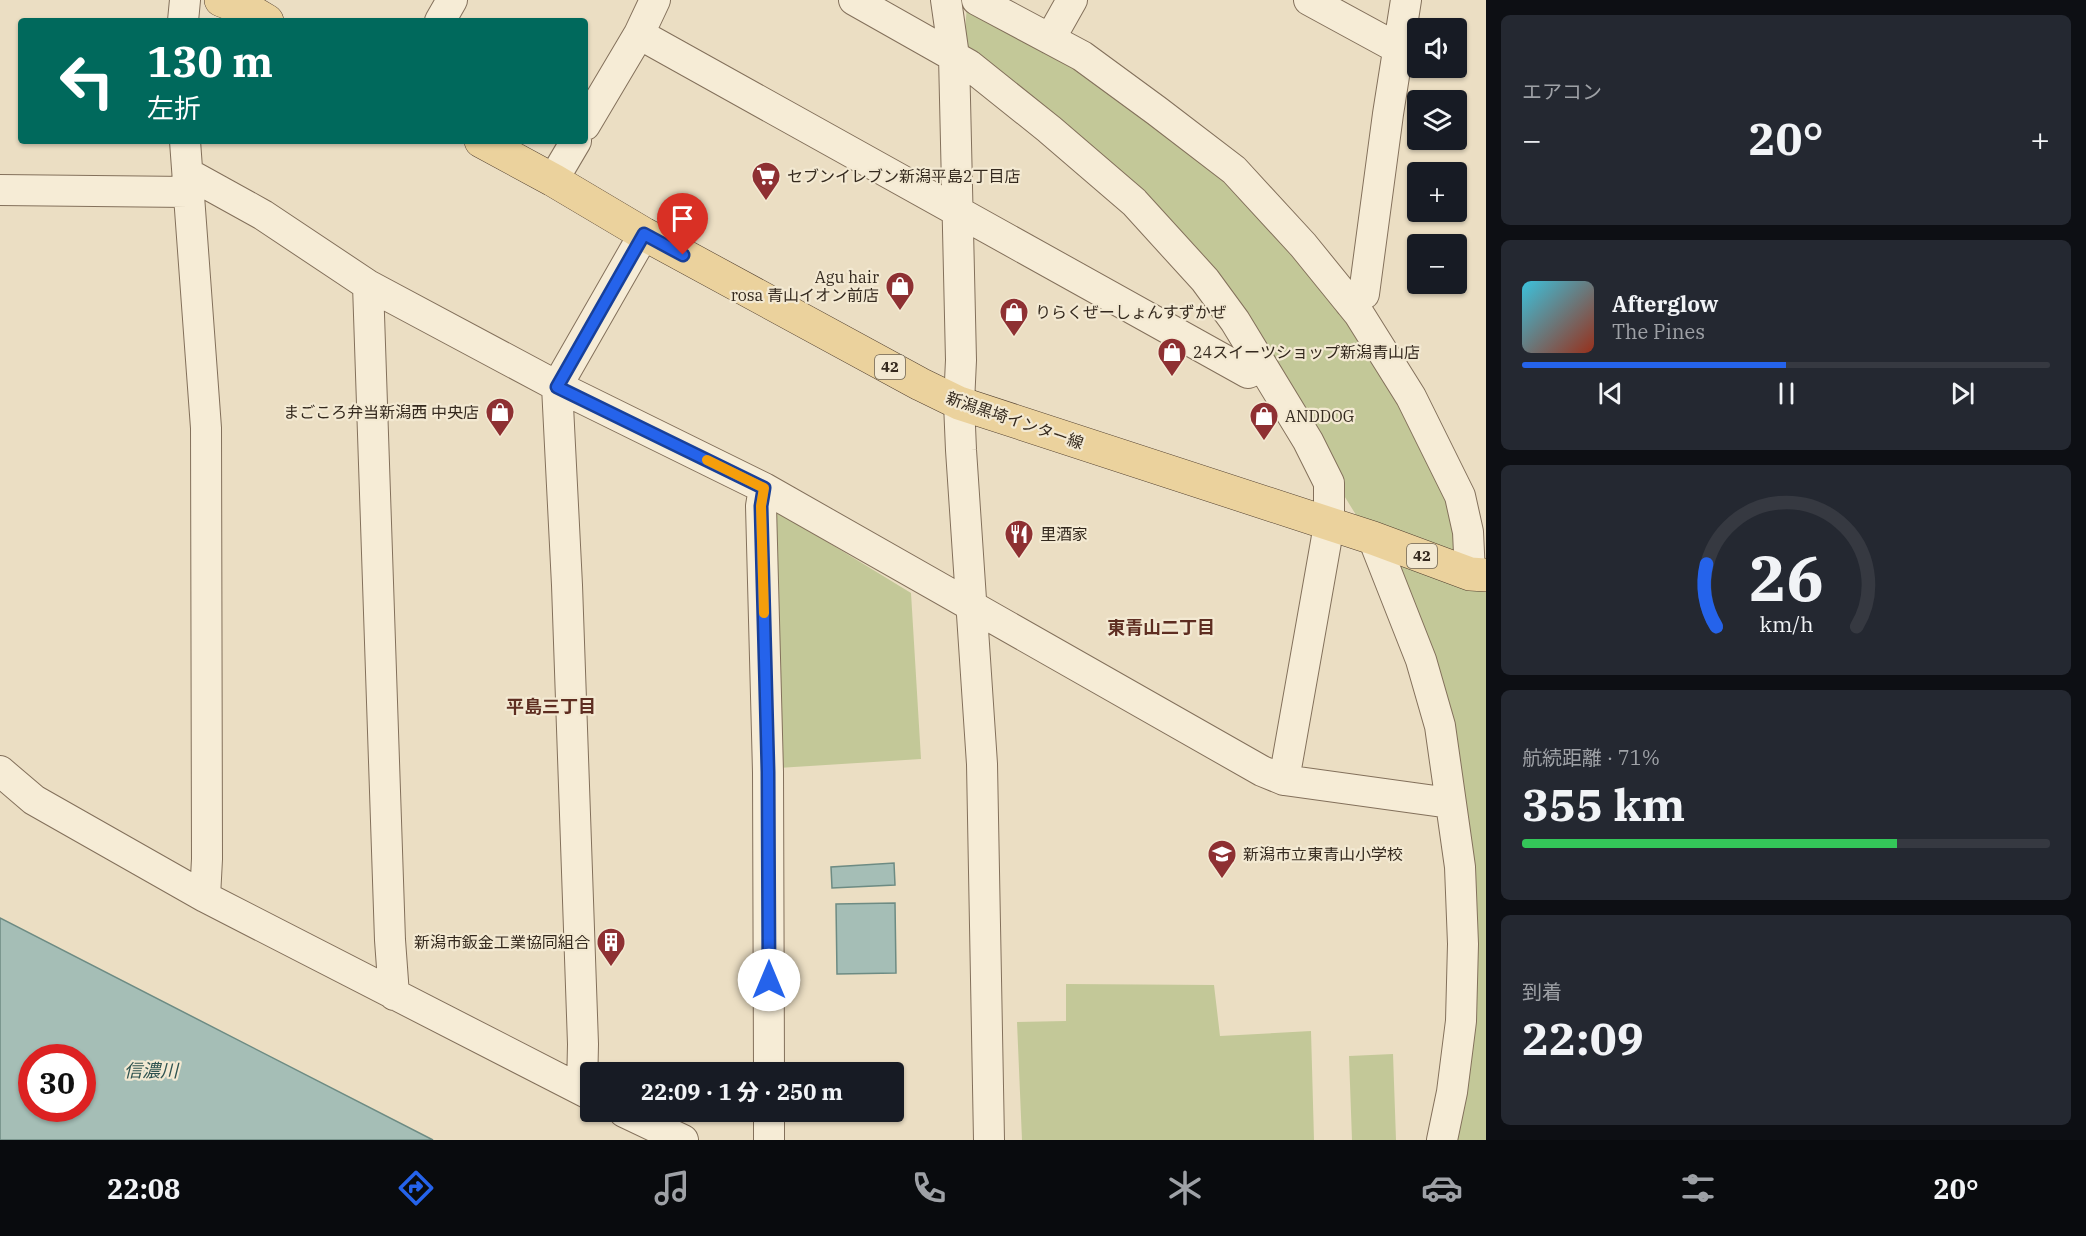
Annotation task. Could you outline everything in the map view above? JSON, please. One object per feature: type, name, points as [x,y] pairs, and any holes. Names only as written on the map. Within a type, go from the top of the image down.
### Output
[{"type":"main road","points":[[221,0],[259,11]]},
{"type":"main road","name":"新潟黒埼インター線","points":[[487,144],[644,234],[959,403],[1373,538],[1478,575]]},
{"type":"street","points":[[183,18],[185,0]]},
{"type":"street","points":[[443,18],[452,0]]},
{"type":"street","points":[[588,120],[639,34],[655,0]]},
{"type":"street","points":[[854,0],[969,65],[1049,129],[1134,202],[1205,280],[1235,321],[1308,441],[1329,483],[1329,525],[1284,780]]},
{"type":"street","points":[[946,0],[954,56],[961,360],[960,450],[982,764],[989,1140]]},
{"type":"street","points":[[977,0],[1082,56],[1234,170],[1303,245],[1359,314],[1411,396],[1460,496],[1478,575]]},
{"type":"street","points":[[1050,39],[1072,0]]},
{"type":"street","points":[[1310,0],[1399,49]]},
{"type":"street","points":[[1350,303],[1364,294],[1406,0]]},
{"type":"street","points":[[639,34],[1248,374],[1263,367]]},
{"type":"street","points":[[185,144],[206,428],[207,860],[205,897]]},
{"type":"street","points":[[553,180],[574,144]]},
{"type":"street","points":[[0,190],[188,183],[263,215],[368,285],[557,387],[764,488],[1262,771],[1284,780],[1450,803]]},
{"type":"street","points":[[584,1062],[557,387],[644,234]]},
{"type":"street","points":[[368,285],[390,940],[394,995]]},
{"type":"street","points":[[764,488],[761,506],[768,772],[769,1062]]},
{"type":"street","points":[[1373,538],[1421,660],[1440,726],[1460,867],[1463,944],[1461,1021],[1452,1092],[1442,1140]]},
{"type":"street","points":[[0,773],[34,800],[205,897],[580,1090]]},
{"type":"street","points":[[645,1122],[683,1140]]},
{"type":"street","points":[[769,1122],[769,1140]]},
{"type":"green space","points":[[967,6],[1109,82],[1258,211],[1317,275],[1377,362],[1486,577],[1486,1140],[1446,1140],[1467,945],[1405,594],[1243,326],[963,54]]},
{"type":"green space","points":[[775,510],[911,593],[921,759],[778,768]]},
{"type":"green space","points":[[1066,984],[1214,985],[1220,1036],[1311,1031],[1314,1140],[1022,1140],[1017,1022],[1066,1021]]},
{"type":"green space","points":[[1393,1054],[1396,1140],[1352,1140],[1349,1056]]},
{"type":"water","points":[[894,863],[895,885],[832,888],[831,867]]},
{"type":"water","points":[[895,903],[896,973],[837,974],[836,904]]},
{"type":"water","name":"信濃川","points":[[0,918],[433,1140],[0,1140]]},
{"type":"slow traffic","points":[[707,460],[764,488],[761,506],[764,613]]},
{"type":"place","name":"セブンイレブン新潟平島2丁目店","points":[[766,202]]},
{"type":"place","name":"Agu hair rosa 青山イオン前店","points":[[900,312]]},
{"type":"place","name":"りらくぜーしょんすずかぜ","points":[[1014,338]]},
{"type":"place","name":"24スイーツショップ新潟青山店","points":[[1172,378]]},
{"type":"place","name":"まごころ弁当新潟西 中央店","points":[[500,438]]},
{"type":"place","name":"ANDDOG","points":[[1264,442]]},
{"type":"place","name":"里酒家","points":[[1019,560]]},
{"type":"place","name":"新潟市立東青山小学校","points":[[1222,880]]},
{"type":"place","name":"新潟市鈑金工業協同組合","points":[[611,968]]},
{"type":"district","name":"東青山二丁目","points":[[1161,628]]},
{"type":"district","name":"平島三丁目","points":[[551,707]]},
{"type":"route","points":[[683,255],[644,234],[557,387],[764,488],[761,506],[768,772],[769,980]]}]
